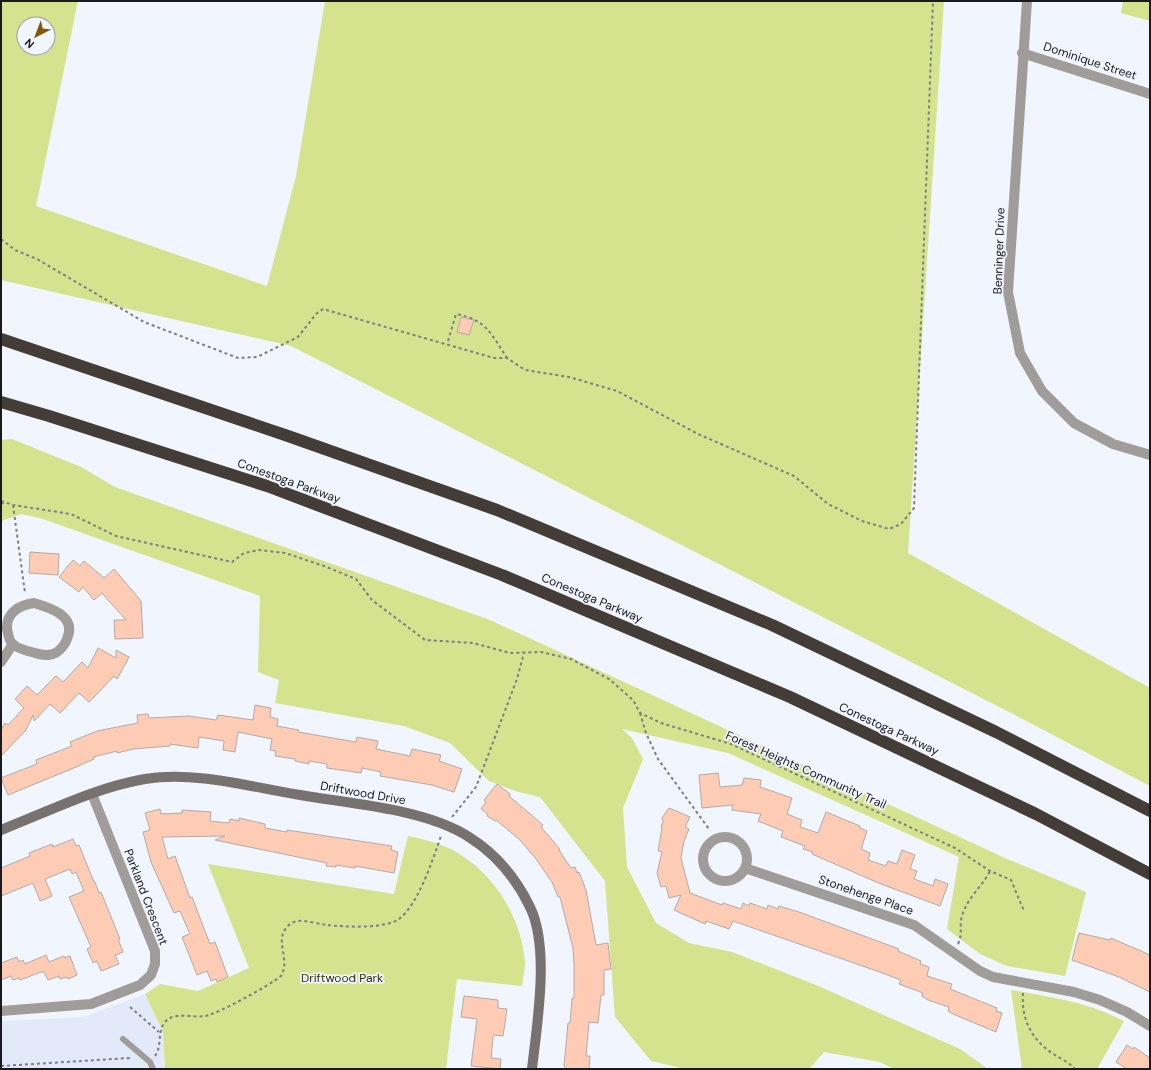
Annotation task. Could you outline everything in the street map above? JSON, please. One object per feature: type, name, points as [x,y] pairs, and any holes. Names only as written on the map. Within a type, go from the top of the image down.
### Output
[{"type":"highway","points":[[1,339],[288,436],[497,510],[772,625],[996,732],[1150,811]]},
{"type":"highway","name":"Conestoga Parkway","points":[[1,402],[267,486],[502,575],[790,698],[1036,814],[1150,874]]},
{"type":"street","name":"Benninger Drive","points":[[1027,1],[1022,53],[1008,292],[1020,353],[1042,391],[1074,423],[1113,444],[1150,455]]},
{"type":"street","name":"Dominique Street","points":[[1022,53],[1150,94]]},
{"type":"street","points":[[25,604],[34,604],[53,609],[62,614],[70,627],[67,642],[53,654],[44,656],[13,644],[8,636],[7,624],[10,614],[25,604]]},
{"type":"street","points":[[1,662],[13,644]]},
{"type":"street","name":"Driftwood Drive","points":[[1,830],[115,786],[144,779],[183,777],[413,814],[436,820],[469,837],[488,850],[514,878],[531,909],[538,937],[542,985],[532,1069]]},
{"type":"street","name":"Parkland Crescent","points":[[1,1011],[91,1004],[140,985],[151,975],[155,964],[154,951],[92,794]]},
{"type":"street","points":[[719,838],[733,838],[744,848],[747,861],[745,868],[733,879],[722,880],[714,878],[707,872],[704,865],[705,850],[713,841],[719,838]]},
{"type":"street","name":"Stonehenge Place","points":[[745,868],[900,919],[928,933],[980,971],[993,976],[1074,992],[1100,1000],[1127,1012],[1150,1026]]},
{"type":"lane","points":[[123,1039],[150,1062],[153,1069]]},
{"type":"path","points":[[448,341],[456,314],[471,316],[486,326],[507,358],[525,370],[570,377],[617,391],[698,434],[794,476],[828,504],[862,521],[889,529],[900,524],[914,508],[933,1]]},
{"type":"path","points":[[1,239],[15,250],[37,259],[144,322],[238,358],[257,357],[298,337],[309,325],[316,314],[323,309],[494,358],[507,358]]},
{"type":"path","points":[[1,501],[13,505],[71,514],[116,536],[232,562],[244,553],[259,550],[285,553],[324,566],[356,579],[372,600],[425,640],[473,643],[510,653],[524,654],[541,652],[571,659],[609,679],[633,700],[640,713],[646,733],[658,759],[709,829]]},
{"type":"path","points":[[1,504],[5,502]]},
{"type":"path","points":[[13,505],[25,594]]},
{"type":"path","points":[[454,814],[476,787],[517,679],[524,654]]},
{"type":"path","name":"Forest Heights Community Trail","points":[[640,713],[661,723],[731,744],[955,848],[990,871],[1012,880],[1024,911]]},
{"type":"path","points":[[159,1032],[166,1021],[171,1017],[206,1016],[220,1011],[278,978],[284,970],[286,959],[282,938],[284,931],[292,923],[298,921],[333,926],[381,926],[399,919],[412,903],[427,873],[441,836]]},
{"type":"path","points":[[953,951],[960,940],[961,917],[967,902],[985,881],[990,871]]},
{"type":"path","points":[[1024,983],[1023,1012],[1031,1032],[1044,1047],[1075,1069]]},
{"type":"path","points":[[130,1007],[159,1032],[161,1040],[159,1051],[150,1062]]},
{"type":"path","points":[[1,1066],[130,1058],[134,1048]]},
{"type":"shaded area","points":[[145,994],[163,1032],[165,1069],[1,1069],[1,1021],[84,1017]]},
{"type":"green space","points":[[1,1],[78,1],[36,206],[267,286],[296,176],[325,1],[944,1],[908,553],[1150,688],[1150,786],[1015,715],[291,346],[1,280]]},
{"type":"green space","points":[[1123,1],[1150,1],[1150,21],[1121,13]]},
{"type":"green space","points":[[12,439],[81,467],[115,487],[490,620],[1005,858],[1086,892],[1065,976],[1007,966],[980,954],[947,929],[959,857],[728,753],[622,729],[632,738],[643,759],[623,808],[627,867],[656,923],[689,943],[732,952],[816,985],[960,1049],[988,1069],[894,1069],[880,1062],[824,1052],[809,1069],[685,1069],[651,1061],[615,1017],[605,881],[540,797],[515,791],[489,781],[450,743],[404,726],[275,703],[279,680],[258,672],[260,596],[40,518],[21,514],[1,521],[1,440]]},
{"type":"green space","name":"Driftwood Park","points":[[408,836],[430,841],[451,849],[477,867],[498,890],[506,903],[519,931],[523,946],[525,962],[522,986],[457,979],[446,1069],[165,1069],[163,1032],[145,994],[160,984],[198,991],[249,968],[208,864],[394,894]]},
{"type":"green space","points":[[1011,990],[1083,1005],[1110,1014],[1124,1021],[1097,1069],[1022,1069]]},
{"type":"building","points":[[461,317],[474,320],[469,335],[457,332]]},
{"type":"building","points":[[30,552],[59,554],[58,575],[29,573]]},
{"type":"building","points":[[73,560],[80,566],[84,561],[104,578],[114,569],[141,601],[143,638],[115,639],[114,620],[126,620],[102,593],[94,600],[83,587],[79,592],[59,577]]},
{"type":"building","points":[[98,648],[116,658],[116,650],[129,657],[117,679],[114,676],[89,702],[79,693],[60,713],[50,704],[34,721],[33,715],[26,730],[1,756],[1,730],[5,723],[8,725],[24,708],[15,699],[27,686],[37,695],[56,676],[63,682],[82,662],[88,668]]},
{"type":"building","points":[[255,705],[271,708],[270,717],[278,719],[277,726],[299,730],[298,732],[356,742],[357,737],[378,741],[376,749],[410,756],[412,749],[441,755],[439,761],[462,769],[454,792],[432,785],[380,776],[381,772],[362,768],[361,773],[327,768],[327,764],[309,761],[309,764],[295,761],[295,759],[275,756],[276,751],[270,750],[272,739],[238,732],[235,752],[223,750],[224,741],[199,737],[198,748],[170,744],[170,746],[133,749],[117,753],[117,751],[93,757],[94,759],[8,795],[1,778],[37,764],[36,760],[72,746],[70,742],[97,731],[138,723],[137,715],[148,714],[149,718],[189,716],[216,720],[218,715],[253,720]]},
{"type":"building","points":[[718,773],[720,787],[742,785],[744,778],[761,780],[760,787],[792,798],[787,814],[802,820],[800,827],[818,833],[826,812],[860,826],[860,828],[867,831],[861,849],[870,853],[868,860],[886,866],[888,861],[897,864],[902,850],[915,855],[910,869],[917,871],[914,879],[933,886],[935,879],[948,884],[940,906],[881,884],[812,854],[813,852],[803,849],[805,846],[781,837],[783,831],[758,821],[761,814],[732,810],[733,805],[702,808],[699,775]]},
{"type":"building","points":[[497,784],[543,825],[541,827],[559,848],[560,852],[571,868],[575,867],[577,873],[579,872],[586,890],[596,945],[608,943],[611,969],[604,970],[604,995],[601,995],[598,1023],[589,1022],[586,1056],[590,1056],[589,1069],[566,1069],[564,1066],[568,1023],[570,1023],[572,998],[574,998],[574,964],[573,948],[560,897],[558,897],[552,882],[536,859],[520,840],[496,820],[495,821],[487,816],[488,814],[481,809],[486,802],[484,800]]},
{"type":"building","points":[[669,808],[690,817],[685,827],[689,829],[684,841],[681,858],[690,893],[722,905],[723,903],[741,909],[743,903],[749,906],[750,903],[767,909],[768,905],[778,909],[779,906],[899,949],[898,951],[921,961],[920,964],[929,967],[927,976],[952,984],[950,989],[997,1008],[996,1011],[1002,1013],[996,1032],[953,1014],[948,1011],[949,1007],[928,1000],[922,996],[923,993],[899,984],[901,980],[733,921],[729,929],[706,921],[705,924],[674,910],[681,895],[669,898],[666,886],[661,887],[657,873],[662,852],[658,851],[663,822],[662,818]]},
{"type":"building","points":[[160,809],[161,814],[182,813],[182,810],[211,812],[210,821],[229,823],[230,819],[239,821],[239,818],[265,824],[265,828],[392,846],[391,850],[398,852],[394,873],[355,866],[355,868],[336,865],[336,867],[326,866],[327,863],[215,840],[225,836],[162,837],[168,859],[175,856],[190,898],[192,897],[210,944],[215,942],[228,977],[217,982],[216,979],[211,981],[207,971],[197,975],[182,937],[190,934],[180,911],[174,913],[151,862],[143,832],[150,830],[145,813]]},
{"type":"building","points":[[73,839],[76,846],[79,845],[99,893],[101,892],[120,939],[118,939],[123,952],[115,955],[119,964],[101,971],[97,961],[93,963],[87,949],[91,947],[69,897],[84,891],[76,872],[72,874],[70,869],[45,879],[52,896],[40,901],[33,883],[1,896],[1,868],[30,856],[29,853],[52,844],[53,847]]},
{"type":"building","points":[[1079,933],[1110,940],[1111,938],[1150,955],[1150,992],[1119,977],[1072,960]]},
{"type":"building","points":[[46,955],[49,962],[64,956],[65,958],[70,956],[77,975],[68,979],[67,977],[60,979],[59,976],[48,980],[44,972],[41,972],[20,980],[19,978],[13,980],[11,976],[1,980],[1,963],[17,957],[19,962],[23,960],[25,964]]},
{"type":"building","points":[[464,996],[498,1000],[498,1008],[507,1009],[503,1036],[494,1035],[493,1037],[491,1058],[501,1059],[500,1069],[471,1066],[477,1019],[461,1017]]},
{"type":"building","points":[[1127,1045],[1133,1049],[1134,1047],[1150,1058],[1150,1069],[1127,1069],[1116,1062]]}]
